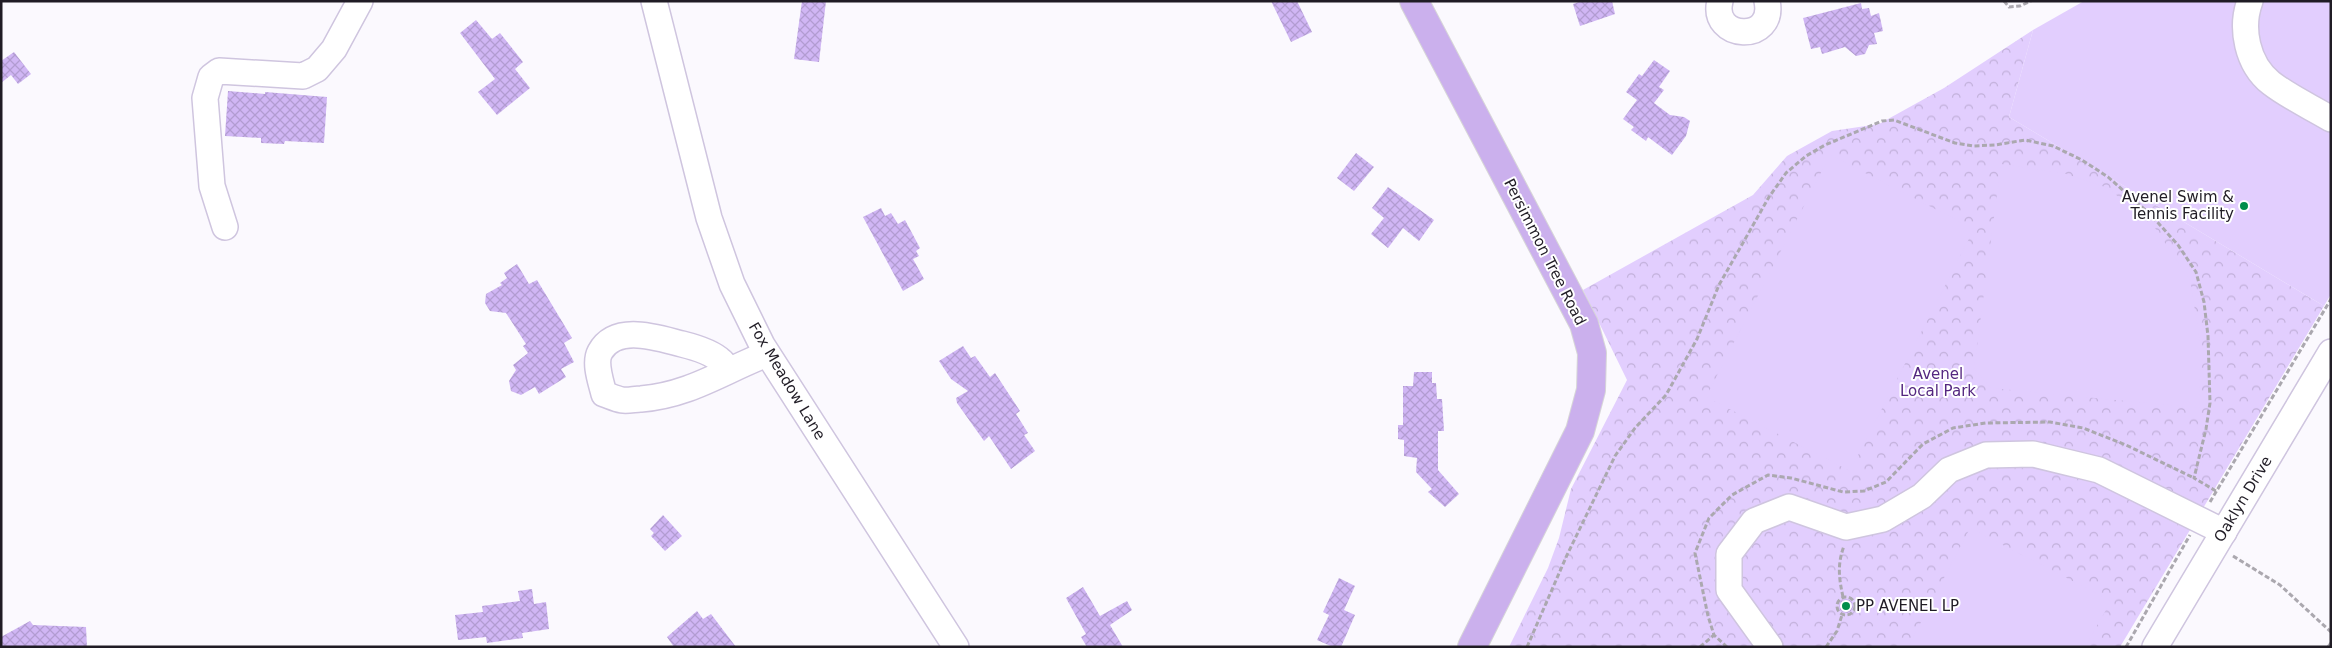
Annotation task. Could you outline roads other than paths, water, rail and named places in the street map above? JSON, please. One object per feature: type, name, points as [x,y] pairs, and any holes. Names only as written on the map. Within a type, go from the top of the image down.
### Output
[{"type":"main road","name":"Persimmon Tree Road","points":[[1414,1],[1584,324],[1592,353],[1591,390],[1580,431],[1472,647]]},
{"type":"street","points":[[226,227],[212,186],[204,98],[211,77],[219,71],[303,76],[317,68],[334,49],[360,1]]},
{"type":"street","name":"Fox Meadow Lane","points":[[654,1],[709,218],[732,284],[768,354],[956,647]]},
{"type":"street","points":[[1720,1],[1722,20],[1727,26],[1741,32],[1756,29],[1762,25],[1768,11],[1767,1]]},
{"type":"street","points":[[2250,1],[2246,13],[2246,38],[2254,62],[2269,82],[2331,119]]},
{"type":"street","points":[[728,371],[721,360],[698,348],[646,335],[627,335],[609,341],[599,353],[598,374],[604,394],[622,400],[664,397],[697,386],[768,354]]},
{"type":"street","name":"Oaklyn Drive","points":[[2155,647],[2331,352]]},
{"type":"street","points":[[1770,647],[1730,590],[1729,554],[1754,521],[1789,507],[1846,527],[1883,519],[1922,496],[1949,470],[1986,455],[2033,454],[2099,470],[2224,532]]},
{"type":"place","name":"Avenel Swim & Tennis Facility","points":[[2244,206]]},
{"type":"place","name":"PP AVENEL LP","points":[[1846,606]]},
{"type":"park label","name":"Avenel Local Park","points":[[1938,382]]}]
